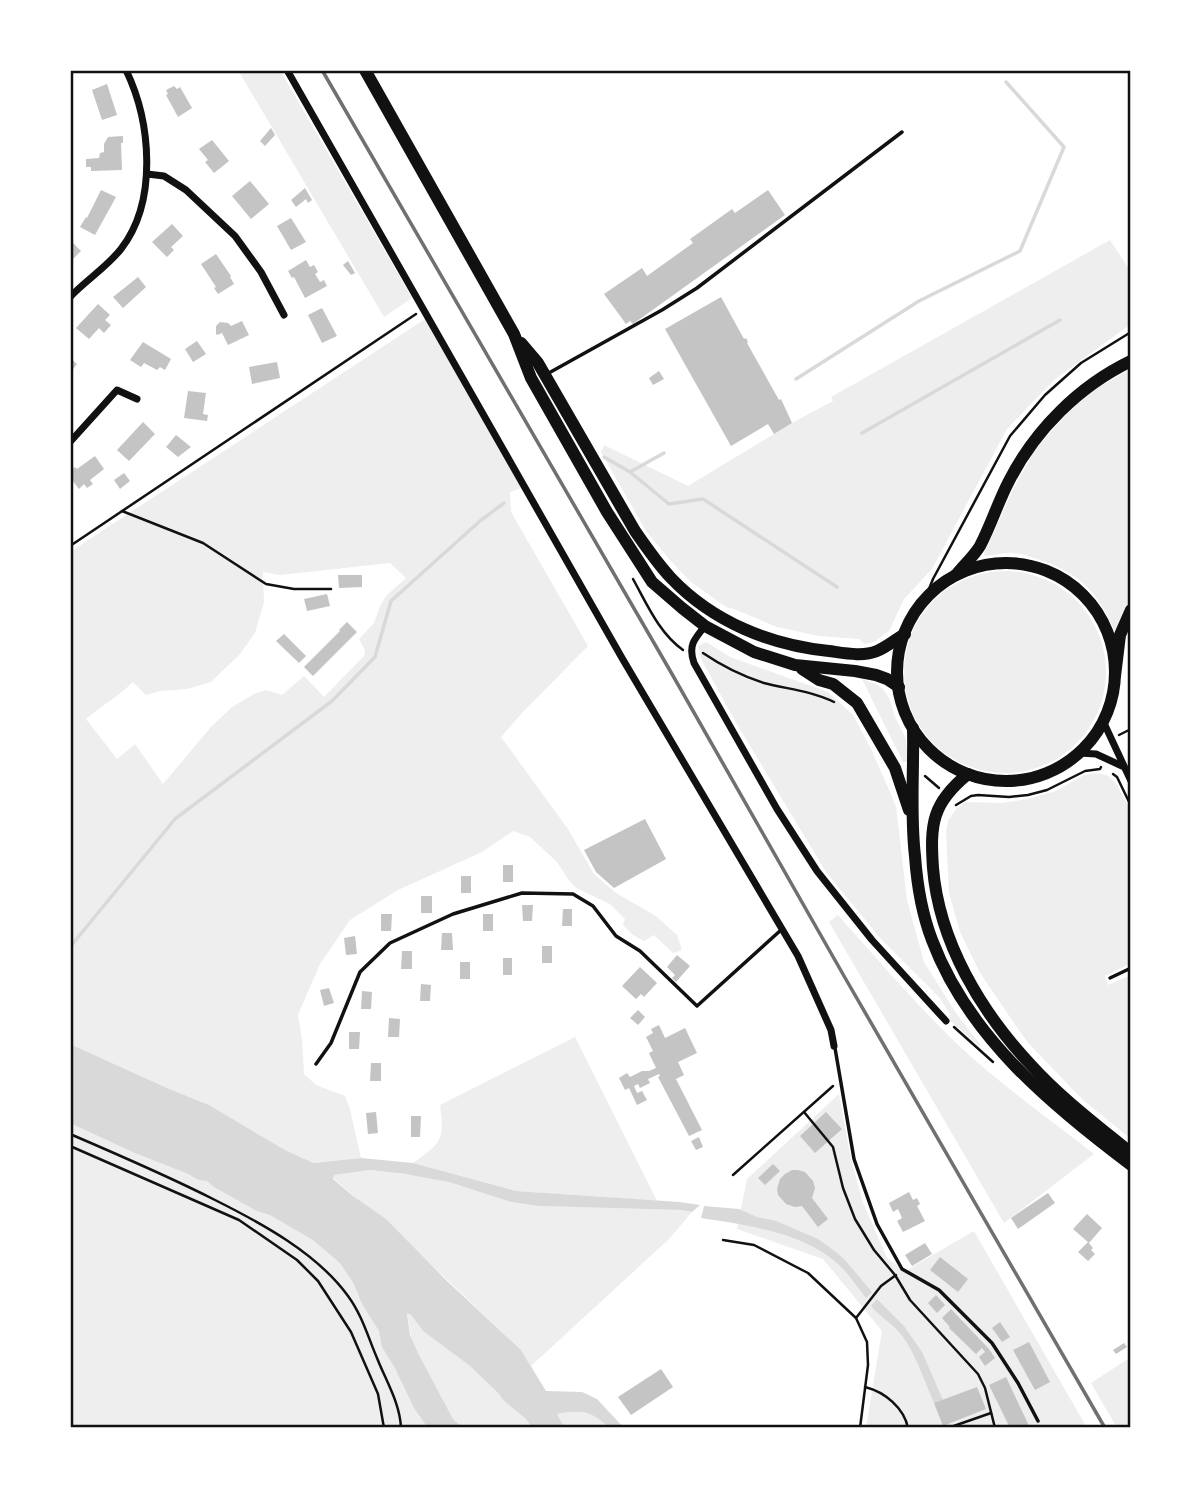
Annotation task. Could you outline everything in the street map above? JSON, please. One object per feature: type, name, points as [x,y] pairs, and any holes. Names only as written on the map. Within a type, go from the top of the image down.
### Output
[{"type":"main road","points":[[365,70],[514,334],[531,378],[607,512],[652,582],[705,626],[754,652],[795,665],[867,673],[887,679],[899,687]]},
{"type":"main road","points":[[514,334],[538,363],[621,509],[652,555],[672,579],[713,612],[768,640],[825,651],[877,651],[905,634]]},
{"type":"main road","points":[[956,575],[978,548],[1009,481],[1044,428],[1080,393],[1131,361]]},
{"type":"main road","points":[[1115,676],[1109,636],[1093,606],[1080,592],[1067,581],[1035,566],[1010,563],[975,567],[941,584],[925,598],[912,616],[898,658],[903,705],[913,728],[934,753],[968,774],[995,780],[1026,779],[1046,773],[1079,753],[1103,721],[1112,696],[1115,676],[1120,635],[1131,610]]},
{"type":"main road","points":[[795,665],[819,680],[833,684],[857,702],[895,768],[912,820]]},
{"type":"main road","points":[[913,728],[912,820],[915,857],[923,910],[943,965],[975,1017],[1012,1063],[1056,1105],[1131,1165]]},
{"type":"main road","points":[[968,774],[946,794],[934,819],[932,840],[935,887],[946,933],[971,984],[1008,1039],[1065,1099],[1131,1153]]},
{"type":"street","points":[[70,297],[121,248],[143,204],[147,174],[144,130],[135,89],[126,70]]},
{"type":"street","points":[[287,70],[622,658],[798,956],[831,1030],[834,1046]]},
{"type":"street","points":[[147,174],[164,176],[186,190],[235,236],[261,272],[284,315]]},
{"type":"street","points":[[70,442],[117,390],[137,399]]},
{"type":"street","points":[[705,626],[692,645],[694,663],[795,840],[872,940],[946,1021]]},
{"type":"street","points":[[1103,721],[1131,781]]},
{"type":"street","points":[[1079,753],[1096,754],[1123,766]]},
{"type":"lane","points":[[545,375],[663,310],[697,288],[902,132]]},
{"type":"lane","points":[[316,1064],[331,1043],[360,972],[390,943],[453,914],[522,893],[573,894],[593,906],[616,936],[640,951],[697,1006],[782,929]]},
{"type":"lane","points":[[1110,978],[1131,968]]},
{"type":"lane","points":[[834,1046],[854,1158],[877,1224],[902,1269],[939,1290],[992,1343],[1038,1421]]},
{"type":"path","points":[[70,546],[423,309]]},
{"type":"path","points":[[122,510],[203,543],[266,584],[294,589],[331,589]]},
{"type":"path","points":[[1100,769],[1105,757]]},
{"type":"path","points":[[954,806],[971,796],[1028,795],[1047,790],[1085,771],[1100,769],[1110,771],[1117,777],[1131,806]]},
{"type":"path","points":[[914,771],[919,772],[946,794]]},
{"type":"path","points":[[733,1175],[840,1079]]},
{"type":"path","points":[[70,1134],[161,1172],[261,1222],[306,1254],[348,1295],[365,1326],[398,1406],[401,1428]]},
{"type":"path","points":[[70,1146],[239,1220],[297,1260],[318,1281],[351,1332],[378,1394],[384,1428]]},
{"type":"path","points":[[723,1240],[754,1245],[808,1273],[856,1318],[867,1342],[868,1365],[860,1428]]},
{"type":"path","points":[[856,1318],[879,1290],[902,1269]]},
{"type":"path","points":[[865,1387],[883,1393],[893,1402],[908,1423],[908,1428]]},
{"type":"path","points":[[948,1428],[991,1413]]},
{"type":"shaded area","points":[[238,70],[280,70],[412,298],[384,317]]},
{"type":"shaded area","points":[[1110,240],[1131,272],[1131,324],[1054,380],[1007,429],[932,569],[904,599],[889,631],[874,642],[865,644],[859,639],[819,636],[777,627],[726,607],[691,582],[646,531],[601,452],[604,445],[688,486],[833,401],[831,397]]},
{"type":"shaded area","points":[[425,319],[521,488],[510,492],[511,512],[588,646],[501,737],[568,829],[594,874],[616,893],[656,916],[677,935],[682,950],[673,953],[654,935],[644,941],[633,935],[623,925],[625,919],[610,904],[576,888],[557,862],[530,837],[513,831],[482,852],[398,890],[350,920],[320,964],[298,1015],[304,1074],[316,1085],[345,1096],[361,1158],[313,1163],[300,1158],[209,1105],[70,1044],[70,552]],"holes":[[[390,563],[406,578],[387,595],[374,623],[359,639],[365,650],[364,656],[324,697],[304,676],[282,695],[266,690],[254,694],[232,707],[211,727],[163,784],[135,744],[117,759],[86,719],[133,682],[146,695],[187,689],[211,682],[240,654],[255,633],[264,602],[263,572],[280,575]]]},
{"type":"shaded area","points":[[1131,369],[1131,600],[1117,629],[1114,630],[1095,596],[1068,572],[1020,554],[984,554],[1013,489],[1035,450],[1067,413],[1097,388]]},
{"type":"shaded area","points":[[1005,571],[1044,579],[1061,588],[1076,601],[1089,616],[1098,633],[1106,672],[1098,711],[1089,728],[1076,743],[1061,756],[1044,765],[1005,773],[966,765],[949,756],[934,743],[921,728],[912,711],[904,672],[912,633],[921,616],[934,601],[949,588],[966,579]]},
{"type":"shaded area","points":[[706,642],[730,657],[828,692],[853,715],[896,806],[907,900],[924,962],[956,1013],[982,1047],[949,1020],[950,1014],[939,997],[881,939],[826,872],[701,659],[698,646]]},
{"type":"shaded area","points":[[862,679],[876,684],[889,698],[906,739],[908,762],[903,762]]},
{"type":"shaded area","points":[[1084,775],[1107,775],[1116,783],[1131,811],[1131,963],[1105,976],[1108,985],[1131,975],[1131,1139],[1082,1099],[1029,1044],[980,973],[960,932],[949,893],[946,833],[948,821],[956,809],[965,802],[1002,803],[1027,799],[1056,791]]},
{"type":"shaded area","points":[[838,915],[910,996],[971,1057],[1094,1154],[1004,1223],[829,922]]},
{"type":"shaded area","points":[[575,1037],[657,1201],[516,1191],[413,1163],[430,1151],[439,1140],[442,1126],[440,1105]]},
{"type":"shaded area","points":[[70,1044],[209,1105],[285,1150],[313,1163],[361,1158],[413,1163],[516,1191],[700,1205],[692,1212],[539,1206],[511,1202],[449,1182],[405,1174],[370,1170],[334,1175],[333,1179],[386,1219],[521,1350],[546,1391],[582,1392],[597,1399],[624,1428],[609,1428],[591,1415],[573,1412],[557,1414],[565,1428],[532,1428],[526,1419],[470,1366],[423,1331],[407,1313],[410,1335],[418,1353],[453,1419],[463,1428],[428,1428],[414,1408],[382,1347],[379,1331],[340,1263],[313,1240],[207,1181],[135,1153],[70,1123]]},
{"type":"shaded area","points":[[70,1084],[383,1269],[445,1428],[70,1428]]},
{"type":"shaded area","points":[[839,1094],[851,1159],[863,1203],[887,1258],[906,1272],[974,1231],[1087,1428],[866,1428],[882,1331],[823,1259],[737,1229],[747,1179]]},
{"type":"shaded area","points":[[370,1170],[427,1177],[511,1202],[539,1206],[692,1212],[669,1239],[531,1366],[521,1350],[420,1254],[333,1178],[334,1175]]},
{"type":"shaded area","points":[[704,1206],[739,1209],[818,1239],[845,1260],[872,1292],[866,1298],[838,1264],[809,1244],[774,1232],[701,1218]]},
{"type":"shaded area","points":[[877,1299],[904,1326],[922,1352],[943,1400],[934,1403],[903,1337],[871,1306]]},
{"type":"shaded area","points":[[407,1312],[423,1331],[470,1366],[526,1419],[532,1428],[463,1428],[453,1419],[412,1342]]},
{"type":"shaded area","points":[[1131,1357],[1131,1428],[1117,1428],[1091,1383]]},
{"type":"shaded area","points":[[577,1411],[597,1416],[609,1428],[565,1428],[557,1414]]},
{"type":"building","points":[[107,84],[117,115],[102,120],[92,90]]},
{"type":"building","points":[[174,86],[177,89],[180,87],[192,108],[178,117],[166,95],[166,90]]},
{"type":"building","points":[[271,128],[275,135],[265,146],[260,141]]},
{"type":"building","points":[[123,136],[122,170],[91,171],[91,167],[86,167],[86,159],[99,158],[100,153],[104,152],[108,137]]},
{"type":"building","points":[[212,140],[229,161],[214,173],[199,149]]},
{"type":"building","points":[[250,181],[269,204],[251,219],[232,196]]},
{"type":"building","points":[[305,188],[312,200],[308,203],[306,199],[296,207],[291,200]]},
{"type":"building","points":[[101,190],[116,197],[95,235],[80,227]]},
{"type":"building","points":[[768,190],[785,215],[633,324],[630,321],[626,324],[604,294],[642,268],[647,276],[693,243],[690,239],[732,209],[735,213]]},
{"type":"building","points":[[291,218],[306,242],[291,250],[277,226]]},
{"type":"building","points":[[172,224],[183,236],[171,247],[174,250],[167,257],[152,242]]},
{"type":"building","points":[[70,240],[81,251],[70,262]]},
{"type":"building","points":[[216,254],[234,284],[218,294],[201,264]]},
{"type":"building","points":[[306,260],[310,267],[314,265],[318,272],[315,274],[320,282],[324,280],[327,286],[305,298],[288,271]]},
{"type":"building","points":[[348,261],[355,273],[351,275],[343,265]]},
{"type":"building","points":[[138,277],[146,287],[123,308],[113,297]]},
{"type":"building","points":[[721,297],[779,400],[781,399],[792,423],[774,434],[768,424],[731,446],[665,329]]},
{"type":"building","points":[[98,304],[110,315],[105,320],[111,325],[104,333],[99,328],[89,339],[76,328]]},
{"type":"building","points":[[322,308],[337,336],[322,343],[308,315]]},
{"type":"building","points":[[242,321],[249,335],[228,345],[222,333],[216,334],[216,326],[220,322],[231,326]]},
{"type":"building","points":[[197,341],[206,354],[193,362],[185,349]]},
{"type":"building","points":[[143,342],[171,359],[165,370],[160,367],[157,370],[144,363],[141,367],[130,360]]},
{"type":"building","points":[[70,358],[77,364],[70,373]]},
{"type":"building","points":[[277,362],[280,378],[252,384],[249,367]]},
{"type":"building","points":[[659,371],[664,379],[653,385],[649,378]]},
{"type":"building","points":[[188,391],[206,393],[203,414],[208,415],[207,421],[184,418]]},
{"type":"building","points":[[143,422],[155,434],[129,461],[117,450]]},
{"type":"building","points":[[176,435],[191,447],[178,457],[166,447]]},
{"type":"building","points":[[95,456],[104,469],[90,480],[93,484],[87,488],[84,484],[79,489],[70,477],[70,471]]},
{"type":"building","points":[[124,473],[130,481],[120,489],[114,480]]},
{"type":"building","points":[[338,575],[362,575],[362,587],[339,588]]},
{"type":"building","points":[[327,594],[330,606],[307,611],[304,599]]},
{"type":"building","points":[[347,622],[357,632],[313,676],[304,667]]},
{"type":"building","points":[[284,634],[306,656],[299,663],[276,641]]},
{"type":"building","points":[[645,819],[666,859],[614,888],[596,872],[584,850]]},
{"type":"building","points":[[503,865],[513,865],[513,882],[503,882]]},
{"type":"building","points":[[461,876],[471,876],[471,893],[461,893]]},
{"type":"building","points":[[421,896],[432,896],[432,913],[421,913]]},
{"type":"building","points":[[522,905],[533,905],[532,921],[523,921]]},
{"type":"building","points":[[563,909],[572,909],[572,926],[562,926]]},
{"type":"building","points":[[381,914],[392,914],[391,931],[381,931]]},
{"type":"building","points":[[483,914],[493,914],[493,931],[483,931]]},
{"type":"building","points":[[442,933],[452,933],[453,950],[441,950]]},
{"type":"building","points":[[355,936],[357,954],[346,955],[344,938]]},
{"type":"building","points":[[542,946],[552,946],[552,963],[542,963]]},
{"type":"building","points":[[402,951],[412,951],[412,969],[401,969]]},
{"type":"building","points":[[677,955],[690,966],[676,982],[672,978],[675,975],[667,967]]},
{"type":"building","points":[[503,958],[512,958],[512,975],[503,975]]},
{"type":"building","points":[[460,962],[470,962],[470,979],[460,979]]},
{"type":"building","points":[[640,967],[657,983],[644,997],[641,994],[636,999],[622,986]]},
{"type":"building","points":[[421,984],[431,985],[430,1001],[420,1001]]},
{"type":"building","points":[[329,988],[334,1003],[324,1006],[320,990]]},
{"type":"building","points":[[362,991],[372,992],[371,1009],[361,1009]]},
{"type":"building","points":[[638,1010],[645,1017],[638,1025],[630,1018]]},
{"type":"building","points":[[389,1018],[400,1019],[399,1037],[388,1037]]},
{"type":"building","points":[[659,1025],[665,1038],[685,1028],[697,1053],[678,1062],[684,1075],[676,1079],[702,1130],[689,1136],[658,1077],[659,1074],[648,1079],[650,1083],[640,1088],[638,1084],[634,1086],[637,1093],[642,1091],[647,1100],[637,1105],[629,1088],[625,1090],[619,1078],[627,1073],[630,1077],[656,1068],[649,1053],[653,1051],[646,1037],[653,1033],[651,1029]]},
{"type":"building","points":[[349,1032],[360,1032],[359,1049],[349,1049]]},
{"type":"building","points":[[371,1063],[381,1063],[381,1081],[370,1081]]},
{"type":"building","points":[[376,1112],[378,1133],[368,1134],[366,1113]]},
{"type":"building","points":[[826,1112],[842,1129],[815,1153],[800,1136]]},
{"type":"building","points":[[411,1116],[421,1116],[420,1137],[411,1137]]},
{"type":"building","points":[[699,1137],[703,1147],[696,1150],[691,1141]]},
{"type":"building","points":[[773,1164],[780,1171],[765,1185],[758,1178]]},
{"type":"building","points":[[792,1170],[805,1172],[813,1181],[815,1188],[812,1198],[828,1219],[818,1227],[802,1206],[786,1204],[778,1195],[780,1179]]},
{"type":"building","points":[[909,1192],[913,1200],[917,1198],[920,1204],[917,1206],[925,1221],[903,1232],[897,1221],[902,1218],[898,1209],[893,1212],[889,1203]]},
{"type":"building","points":[[1048,1193],[1055,1203],[1018,1229],[1011,1218]]},
{"type":"building","points":[[1087,1214],[1102,1228],[1089,1243],[1073,1229]]},
{"type":"building","points":[[1088,1242],[1095,1254],[1088,1261],[1078,1252]]},
{"type":"building","points":[[925,1243],[932,1254],[912,1266],[905,1255]]},
{"type":"building","points":[[940,1257],[968,1279],[958,1292],[930,1270]]},
{"type":"building","points":[[936,1295],[945,1305],[937,1313],[928,1303]]},
{"type":"building","points":[[951,1309],[995,1358],[985,1366],[979,1357],[985,1352],[982,1348],[976,1354],[942,1318]]},
{"type":"building","points":[[1000,1322],[1010,1337],[1002,1342],[992,1328]]},
{"type":"building","points":[[1029,1342],[1050,1382],[1035,1390],[1013,1350]]},
{"type":"building","points":[[1124,1343],[1127,1347],[1116,1354],[1113,1350]]},
{"type":"building","points":[[661,1369],[673,1387],[631,1415],[618,1397]]},
{"type":"building","points":[[1006,1377],[1030,1428],[1010,1428],[989,1385]]},
{"type":"building","points":[[977,1387],[986,1409],[943,1426],[934,1403]]},
{"type":"waterway","points":[[796,379],[919,301],[1020,251],[1064,147],[1006,82]]},
{"type":"waterway","points":[[862,433],[1060,320]]},
{"type":"waterway","points":[[604,457],[630,472],[664,453]]},
{"type":"waterway","points":[[630,472],[669,504],[703,499],[837,587]]},
{"type":"waterway","points":[[70,947],[175,819],[332,701],[375,657],[391,601],[480,521],[504,503]]},
{"type":"railway","points":[[322,70],[1105,1428]]}]
